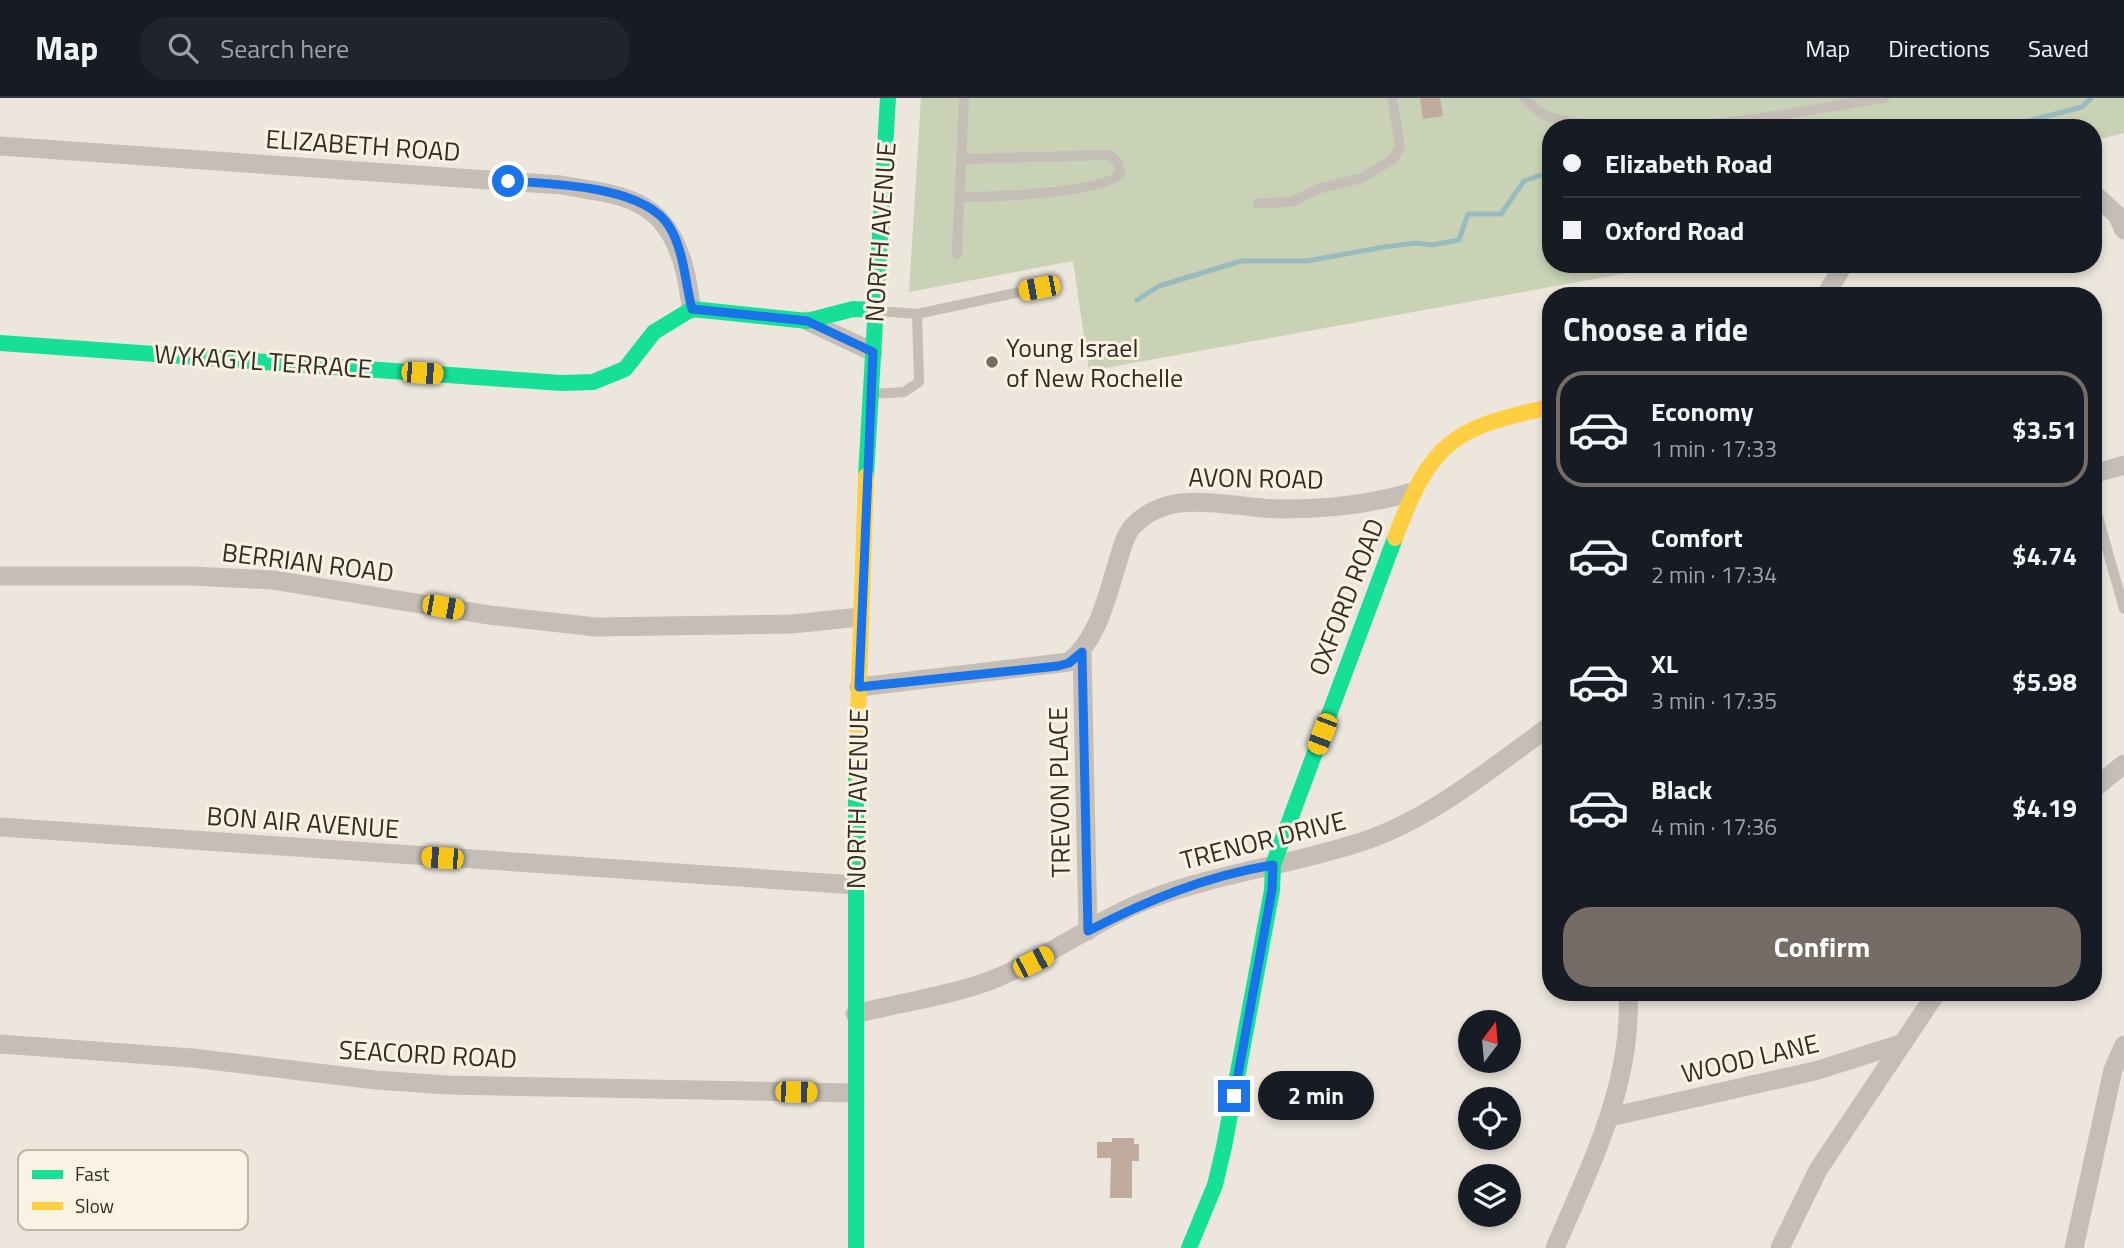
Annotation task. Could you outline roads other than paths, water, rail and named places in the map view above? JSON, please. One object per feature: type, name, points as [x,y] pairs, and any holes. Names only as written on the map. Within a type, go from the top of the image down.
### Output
[{"type":"street","name":"NORTH AVENUE","points":[[856,1248],[855,885],[860,618],[874,310],[888,98]]},
{"type":"street","name":"ELIZABETH ROAD","points":[[0,146],[548,184],[607,192],[654,211],[669,226],[685,271],[692,309]]},
{"type":"street","points":[[2102,201],[2117,215],[2124,230]]},
{"type":"street","points":[[692,309],[807,321],[873,352]]},
{"type":"street","name":"WYKAGYL TERRACE","points":[[0,343],[561,383],[593,382],[625,369],[654,332],[692,309]]},
{"type":"street","points":[[807,321],[853,309],[874,310]]},
{"type":"street","name":"OXFORD ROAD","points":[[1189,1248],[1215,1185],[1224,1147],[1272,890],[1273,865],[1412,492],[1438,452],[1469,427],[1542,409]]},
{"type":"street","points":[[2102,471],[2124,465]]},
{"type":"street","name":"AVON ROAD","points":[[1082,652],[1098,623],[1123,544],[1133,525],[1164,506],[1190,501],[1281,509],[1311,508],[1382,500],[1412,492]]},
{"type":"street","name":"BERRIAN ROAD","points":[[0,576],[192,576],[273,580],[596,628],[792,624],[860,618]]},
{"type":"street","points":[[859,687],[1058,666],[1069,663],[1082,652]]},
{"type":"street","name":"TREVON PLACE","points":[[1082,652],[1088,931]]},
{"type":"street","name":"TRENOR DRIVE","points":[[855,1014],[996,979],[1145,901],[1191,884],[1362,842],[1402,825],[1542,731]]},
{"type":"street","points":[[2102,782],[2124,764]]},
{"type":"street","name":"BON AIR AVENUE","points":[[0,827],[855,885]]},
{"type":"street","points":[[1555,1248],[1610,1117],[1629,1022],[1628,1001]]},
{"type":"street","points":[[1780,1248],[1818,1170],[1931,1001]]},
{"type":"street","name":"SEACORD ROAD","points":[[0,1044],[178,1056],[376,1080],[447,1085],[855,1093]]},
{"type":"street","name":"WOOD LANE","points":[[1610,1117],[1815,1071],[1900,1044]]},
{"type":"street","points":[[2074,1248],[2113,1070],[2124,1045]]},
{"type":"lane","points":[[957,254],[964,98]]},
{"type":"lane","points":[[1258,203],[1291,202],[1318,188],[1362,178],[1393,159],[1399,147],[1392,98]]},
{"type":"lane","points":[[1524,98],[1546,116],[1566,119]]},
{"type":"lane","points":[[1733,119],[1884,98]]},
{"type":"lane","points":[[959,197],[1049,192],[1096,184],[1116,178],[1120,174],[1118,163],[1109,155],[961,159]]},
{"type":"lane","points":[[874,310],[917,314],[1039,288]]},
{"type":"lane","points":[[872,394],[904,392],[919,382],[917,314]]},
{"type":"lane","points":[[2102,531],[2124,609]]},
{"type":"waterway","points":[[2035,119],[2082,107],[2091,98]]},
{"type":"waterway","points":[[1137,300],[1159,286],[1241,261],[1307,261],[1384,247],[1415,243],[1432,245],[1459,240],[1468,214],[1501,214],[1524,181],[1542,175]]},
{"type":"place","name":"Young Israel of New Rochelle","points":[[992,362]]}]
